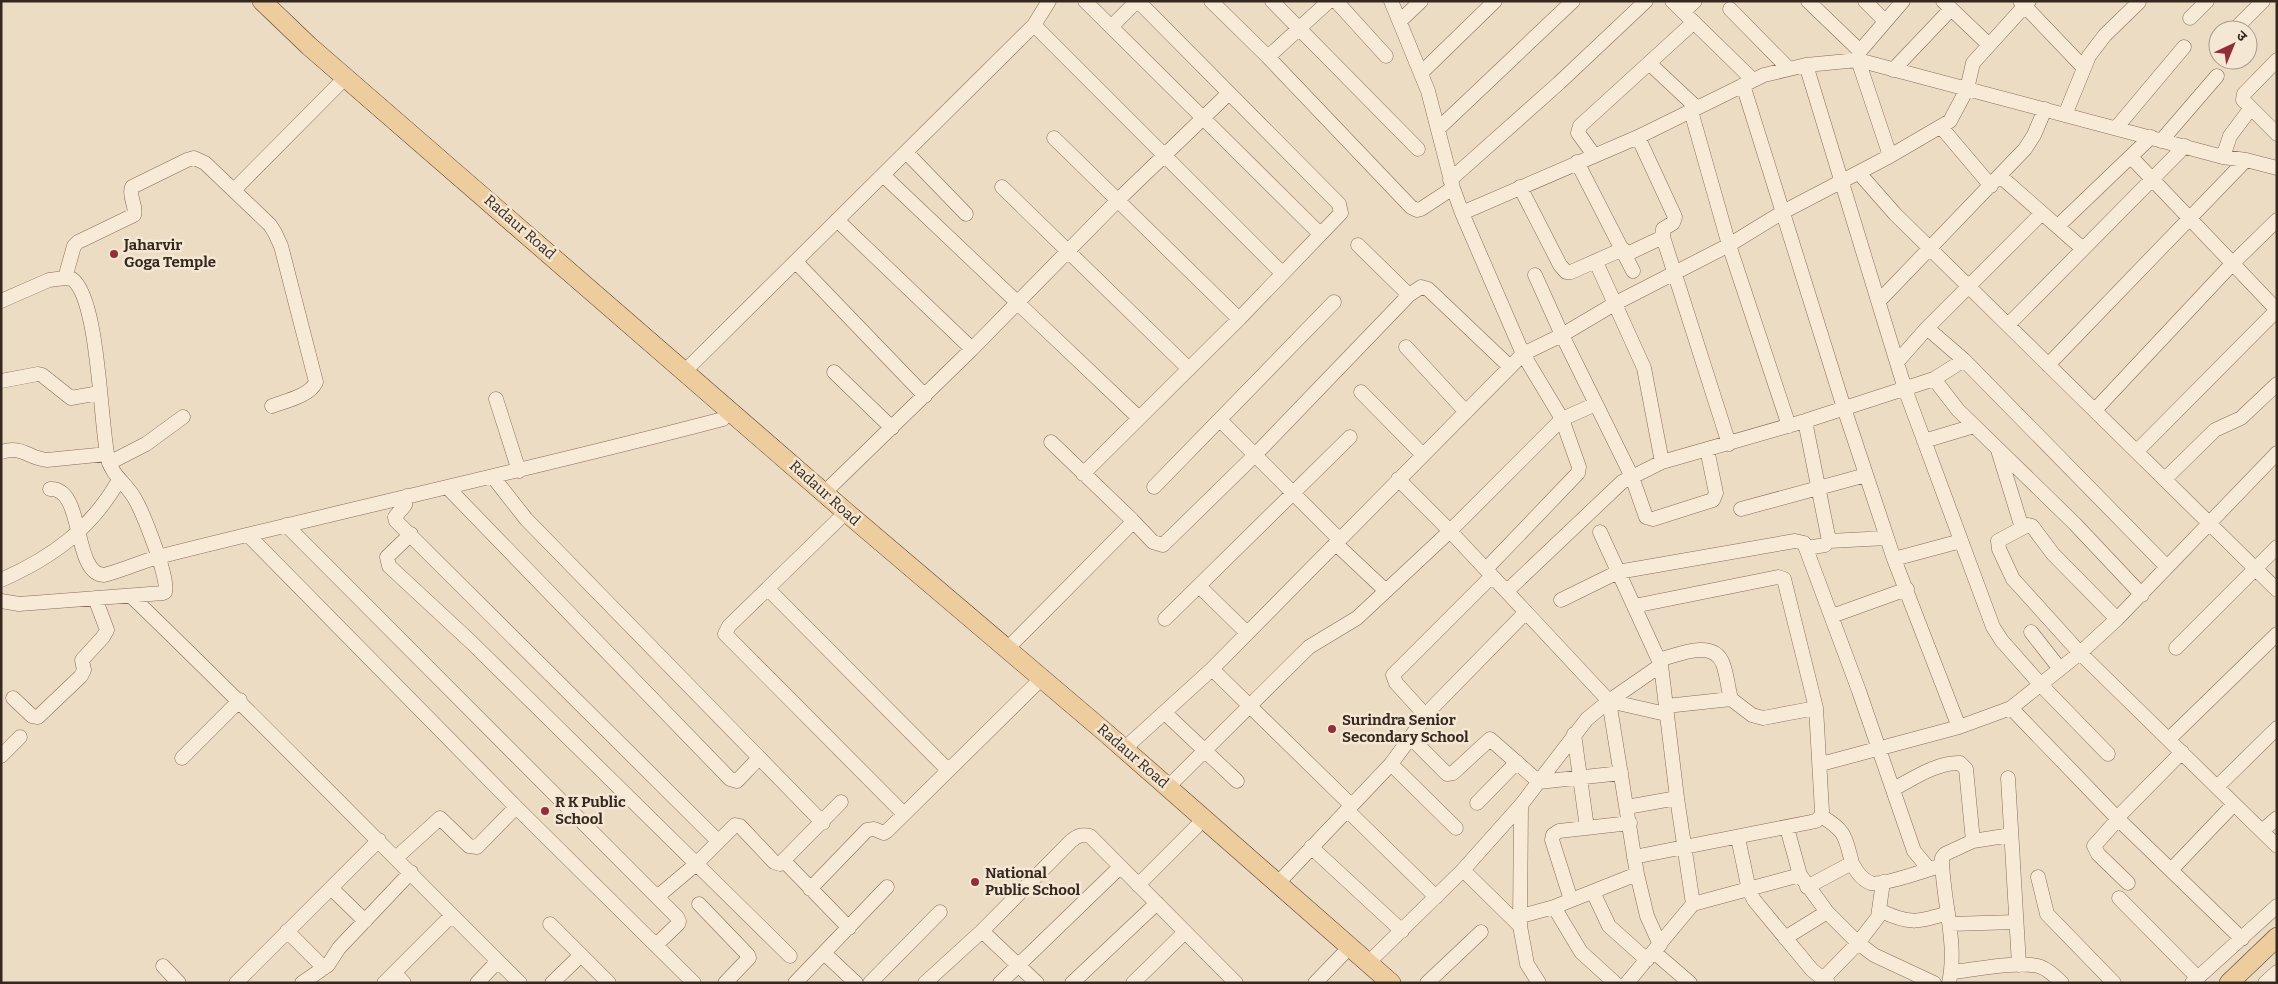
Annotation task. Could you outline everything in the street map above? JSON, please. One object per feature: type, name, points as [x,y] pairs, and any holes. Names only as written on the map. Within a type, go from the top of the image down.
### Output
[{"type":"main road","name":"Radaur Road","points":[[248,1],[723,419],[1038,682],[1124,749],[1391,983]]},
{"type":"main road","name":"Radaur Road","points":[[262,1],[309,46],[1008,649],[1038,682],[1196,827],[1376,983]]},
{"type":"main road","points":[[2229,983],[2277,937]]},
{"type":"street","points":[[685,371],[1034,25],[1049,1]]},
{"type":"street","points":[[1086,1],[1201,118],[1320,234]]},
{"type":"street","points":[[1083,474],[1239,319],[1341,213],[1342,208],[1138,1],[1111,27]]},
{"type":"street","points":[[1211,1],[1416,210],[1421,209],[1452,184],[1646,1]]},
{"type":"street","points":[[1272,1],[1418,149]]},
{"type":"street","points":[[1268,57],[1329,1]]},
{"type":"street","points":[[1336,1],[1386,56]]},
{"type":"street","points":[[1391,1],[1421,73],[1462,213],[1523,354],[1562,420],[1577,460],[1578,473],[1489,573],[1393,675],[1396,683],[1426,716]]},
{"type":"street","points":[[1400,21],[1421,1]]},
{"type":"street","points":[[1421,73],[1495,1]]},
{"type":"street","points":[[1438,129],[1573,1]]},
{"type":"street","points":[[1672,1],[1694,22],[1748,83],[1783,212],[1844,408],[1894,560],[1907,589],[1959,727]]},
{"type":"street","points":[[1683,12],[1695,1]]},
{"type":"street","points":[[1808,1],[1859,56],[1893,70],[2223,157],[2246,160],[2277,168]]},
{"type":"street","points":[[1866,1],[1886,21]]},
{"type":"street","points":[[1462,213],[1594,155],[1638,138],[1748,83],[1788,68],[1859,56],[1903,1]]},
{"type":"street","points":[[2190,18],[2207,1]]},
{"type":"street","points":[[2244,20],[2263,1]]},
{"type":"street","points":[[2065,115],[2083,67],[2094,49],[2139,2]]},
{"type":"street","points":[[1124,749],[1212,669],[1509,366],[1523,354],[1562,335],[1616,303],[1729,245],[1783,212],[1942,127],[1955,114],[1967,89],[1973,62],[2025,3],[2083,67]]},
{"type":"street","points":[[1893,70],[1947,5],[1988,44]]},
{"type":"street","points":[[1730,9],[1788,68]]},
{"type":"street","points":[[1594,155],[1578,133],[1580,126],[1694,22]]},
{"type":"street","points":[[1034,25],[1282,273]]},
{"type":"street","points":[[2116,128],[2184,47]]},
{"type":"street","points":[[1859,56],[1890,156]]},
{"type":"street","points":[[2277,60],[2244,94],[2243,100],[2277,134]]},
{"type":"street","points":[[1649,63],[1694,109],[1729,245],[1789,426]]},
{"type":"street","points":[[1806,65],[1905,389],[1997,634],[2041,685],[2108,754]]},
{"type":"street","points":[[2058,226],[2132,157],[2156,139],[2217,76]]},
{"type":"street","points":[[234,190],[340,83]]},
{"type":"street","points":[[825,492],[972,350],[1164,154],[1229,93]]},
{"type":"street","points":[[2223,157],[2230,136],[2251,108]]},
{"type":"street","points":[[1879,301],[2031,142],[2045,109]]},
{"type":"street","points":[[1942,127],[1995,181],[2042,213],[2083,249]]},
{"type":"street","points":[[1054,138],[1239,319]]},
{"type":"street","points":[[1638,138],[1675,217],[1673,223],[1663,229],[1664,237],[1729,444]]},
{"type":"street","points":[[2008,325],[2185,146]]},
{"type":"street","points":[[906,152],[966,214]]},
{"type":"street","points":[[2132,157],[2277,310],[2137,451]]},
{"type":"street","points":[[65,278],[74,246],[78,242],[134,215],[135,208],[130,190],[135,184],[194,158],[205,163],[270,225],[281,246],[316,378],[315,385],[306,393],[272,406]]},
{"type":"street","points":[[2048,365],[2246,160]]},
{"type":"street","points":[[1578,162],[1633,271]]},
{"type":"street","points":[[1859,173],[1888,208],[2277,590]]},
{"type":"street","points":[[883,174],[1139,418]]},
{"type":"street","points":[[1002,187],[1189,369]]},
{"type":"street","points":[[1520,187],[1563,269],[1571,272],[1664,237]]},
{"type":"street","points":[[1897,362],[1927,328],[2042,213]]},
{"type":"street","points":[[837,220],[972,350]]},
{"type":"street","points":[[2095,410],[2232,264],[2277,220]]},
{"type":"street","points":[[1358,244],[1410,295]]},
{"type":"street","points":[[796,262],[925,396]]},
{"type":"street","points":[[1596,262],[1644,368],[1662,462]]},
{"type":"street","points":[[1535,275],[1562,335],[1632,477],[1643,514],[1649,519],[1710,502],[1716,497],[1708,449]]},
{"type":"street","points":[[1,301],[49,280],[72,279],[80,287],[90,318],[110,470],[136,500],[159,557],[167,585],[165,592],[131,596],[20,604],[1,602]]},
{"type":"street","points":[[1051,442],[1153,542],[1163,545],[1255,455],[1410,295],[1421,286],[1428,289],[1509,366]]},
{"type":"street","points":[[1154,487],[1334,302]]},
{"type":"street","points":[[1927,328],[1964,360],[2167,567]]},
{"type":"street","points":[[1406,347],[1466,412]]},
{"type":"street","points":[[1507,591],[1622,482],[1662,462],[1789,426],[1934,379],[1964,360]]},
{"type":"street","points":[[834,372],[892,428]]},
{"type":"street","points":[[1,381],[38,374],[71,398],[99,392]]},
{"type":"street","points":[[1934,379],[1958,410],[2075,524],[2142,595]]},
{"type":"street","points":[[2165,479],[2220,426],[2241,418],[2277,384]]},
{"type":"street","points":[[1361,392],[1423,455]]},
{"type":"street","points":[[496,399],[518,471]]},
{"type":"street","points":[[1168,787],[1315,642],[1349,624],[1386,591],[1450,531],[1562,420],[1596,404]]},
{"type":"street","points":[[1,452],[11,448],[17,449],[39,459],[47,460],[108,458],[146,444],[183,417]]},
{"type":"street","points":[[50,489],[57,488],[64,492],[80,532],[87,563],[96,574],[104,575],[159,557],[407,496],[494,477],[723,419]]},
{"type":"street","points":[[1220,420],[1293,493],[1386,591]]},
{"type":"street","points":[[1805,421],[1829,541]]},
{"type":"street","points":[[1924,441],[1974,426]]},
{"type":"street","points":[[1165,619],[1350,436]]},
{"type":"street","points":[[1997,448],[2022,528]]},
{"type":"street","points":[[1820,764],[1879,750],[1959,727],[2011,708],[2080,653],[2117,619],[2277,453]]},
{"type":"street","points":[[1741,509],[1866,475]]},
{"type":"street","points":[[494,477],[526,519],[822,823]]},
{"type":"street","points":[[1,580],[22,571],[50,554],[80,532],[94,517],[119,480]]},
{"type":"street","points":[[1398,480],[1450,531],[1609,701],[1630,823],[1636,874],[1654,952]]},
{"type":"street","points":[[448,488],[730,779],[734,782],[737,781],[759,758]]},
{"type":"street","points":[[407,496],[405,505],[395,517],[396,521],[412,534],[718,841]]},
{"type":"street","points":[[841,517],[729,626],[725,634],[904,814]]},
{"type":"street","points":[[1008,649],[1127,529],[1132,520]]},
{"type":"street","points":[[286,525],[680,921],[656,945]]},
{"type":"street","points":[[2117,619],[2053,554],[2032,526],[2028,525],[1998,541],[1999,549],[2013,579],[2080,653],[2218,786],[2277,846]]},
{"type":"street","points":[[1600,532],[1660,662],[1677,798],[1693,904]]},
{"type":"street","points":[[412,534],[387,557],[389,566],[471,642],[695,865],[790,956]]},
{"type":"street","points":[[248,536],[516,807],[694,983]]},
{"type":"street","points":[[1807,548],[1825,545],[1829,541],[1887,538]]},
{"type":"street","points":[[1561,600],[1618,572],[1800,541],[1807,548],[1914,851],[1936,867],[1949,919],[1950,977],[2019,965],[2038,966],[2046,969],[2062,983]]},
{"type":"street","points":[[1894,560],[1961,541]]},
{"type":"street","points":[[2176,648],[2277,547]]},
{"type":"street","points":[[1634,606],[1781,578],[1785,583],[1816,708],[1821,816],[1816,821],[1787,828],[1634,857]]},
{"type":"street","points":[[1199,586],[1247,633]]},
{"type":"street","points":[[768,589],[948,770]]},
{"type":"street","points":[[1832,616],[1907,589]]},
{"type":"street","points":[[131,596],[240,700],[303,767],[397,857],[519,982]]},
{"type":"street","points":[[14,698],[32,716],[38,717],[82,676],[84,670],[82,660],[107,630],[95,598]]},
{"type":"street","points":[[1278,883],[1391,764],[1426,716],[1526,612]]},
{"type":"street","points":[[2031,632],[2060,669]]},
{"type":"street","points":[[2169,739],[2277,634]]},
{"type":"street","points":[[1368,964],[1463,870],[1521,805],[1587,719],[1660,662],[1695,650],[1710,650],[1720,658],[1723,664],[1731,699],[1752,715],[1763,718],[1816,708]]},
{"type":"street","points":[[1212,669],[1436,897]]},
{"type":"street","points":[[810,889],[867,830],[874,829],[884,833],[1038,682]]},
{"type":"street","points":[[1609,701],[1666,710],[1731,699]]},
{"type":"street","points":[[182,758],[240,700]]},
{"type":"street","points":[[2011,708],[2118,819],[2242,940]]},
{"type":"street","points":[[1166,712],[1204,751],[1237,780]]},
{"type":"street","points":[[2218,786],[2277,728]]},
{"type":"street","points":[[1574,734],[1586,828]]},
{"type":"street","points":[[1,756],[20,737]]},
{"type":"street","points":[[1410,738],[1447,774],[1453,773],[1487,739],[1494,740],[1539,782],[1621,773]]},
{"type":"street","points":[[2128,883],[2098,854],[2094,846],[2182,752]]},
{"type":"street","points":[[1477,803],[1517,762]]},
{"type":"street","points":[[1893,789],[1936,767],[1960,763],[1966,769],[1973,841]]},
{"type":"street","points":[[1391,764],[1456,828]]},
{"type":"street","points":[[2008,778],[2019,965]]},
{"type":"street","points":[[1627,807],[1677,798]]},
{"type":"street","points":[[657,897],[738,825],[774,862],[780,864],[841,802]]},
{"type":"street","points":[[2170,870],[2234,804]]},
{"type":"street","points":[[1521,805],[1521,921],[1527,964],[1539,983]]},
{"type":"street","points":[[397,857],[440,818],[469,846],[476,847],[516,807]]},
{"type":"street","points":[[1821,816],[1842,830],[1846,837],[1852,863],[1862,877],[1871,883],[1884,882],[1936,867],[1945,854],[1973,841],[2011,835]]},
{"type":"street","points":[[2262,831],[2277,818]]},
{"type":"street","points":[[1571,900],[1552,840],[1553,835],[1559,831],[1630,823]]},
{"type":"street","points":[[1138,885],[1196,827]]},
{"type":"street","points":[[1787,828],[1803,881],[1827,912],[1858,943],[1889,963],[1934,983]]},
{"type":"street","points":[[925,983],[982,931],[1079,835],[1090,836],[1232,981]]},
{"type":"street","points":[[1738,838],[1749,890],[1760,908],[1785,938],[1812,970],[1825,981],[1858,943],[1881,911],[1884,882]]},
{"type":"street","points":[[236,983],[379,840]]},
{"type":"street","points":[[1311,847],[1402,931]]},
{"type":"street","points":[[784,861],[849,928]]},
{"type":"street","points":[[1627,983],[1693,904],[1749,890],[1803,881],[1852,863]]},
{"type":"street","points":[[1000,983],[1120,867]]},
{"type":"street","points":[[1463,870],[1521,921]]},
{"type":"street","points":[[302,983],[324,968],[339,948],[411,872]]},
{"type":"street","points":[[1521,921],[1636,874]]},
{"type":"street","points":[[2038,877],[2047,914],[2114,983]]},
{"type":"street","points":[[795,983],[887,887]]},
{"type":"street","points":[[331,888],[365,921]]},
{"type":"street","points":[[1592,892],[1609,926],[1654,952],[1690,983]]},
{"type":"street","points":[[2119,898],[2195,980],[2242,940],[2277,906]]},
{"type":"street","points":[[1072,983],[1156,903]]},
{"type":"street","points":[[699,904],[748,955],[748,958],[725,983]]},
{"type":"street","points":[[1554,907],[1581,952],[1615,983]]},
{"type":"street","points":[[1881,911],[1900,920],[1949,919],[2016,922]]},
{"type":"street","points":[[870,983],[940,912]]},
{"type":"street","points":[[1785,938],[1827,912]]},
{"type":"street","points":[[384,983],[399,978],[452,915]]},
{"type":"street","points":[[550,924],[609,983]]},
{"type":"street","points":[[287,931],[324,968]]},
{"type":"street","points":[[982,931],[1037,983]]},
{"type":"street","points":[[1133,983],[1185,932]]},
{"type":"street","points":[[1427,983],[1481,932]]},
{"type":"street","points":[[824,953],[856,983]]},
{"type":"street","points":[[1315,983],[1344,954]]},
{"type":"street","points":[[552,983],[581,955]]},
{"type":"street","points":[[477,983],[498,961]]},
{"type":"street","points":[[163,966],[179,983]]},
{"type":"place","name":"Jaharvir Goga Temple","points":[[114,254]]},
{"type":"place","name":"Surindra Senior Secondary School","points":[[1332,729]]},
{"type":"place","name":"R K Public School","points":[[545,811]]},
{"type":"place","name":"National Public School","points":[[975,882]]}]
